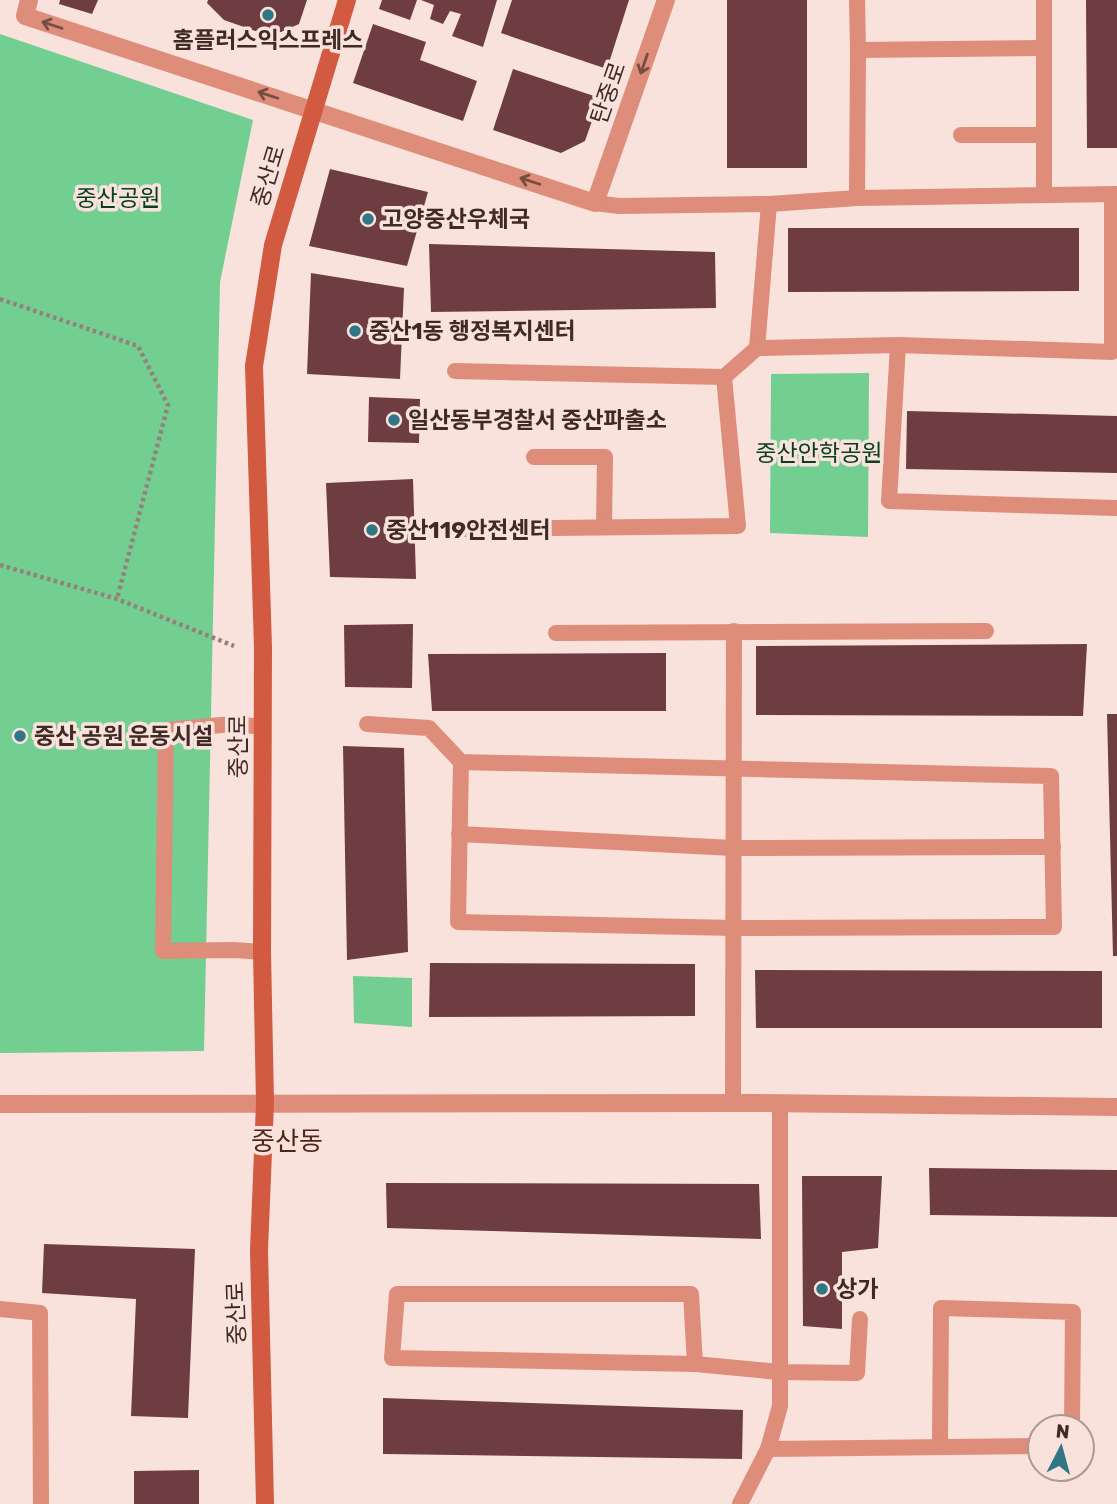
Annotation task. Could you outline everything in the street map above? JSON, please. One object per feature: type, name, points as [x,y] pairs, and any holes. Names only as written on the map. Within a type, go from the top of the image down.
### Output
[{"type":"main road","name":"중산로","points":[[265,1504],[259,1250],[265,1102],[262,952],[263,647],[254,366],[273,245],[347,0]]},
{"type":"street","name":"탄중로","points":[[595,203],[666,0]]},
{"type":"street","points":[[27,8],[314,110],[595,203]]},
{"type":"street","points":[[0,1104],[780,1103],[1117,1107]]},
{"type":"lane","points":[[857,0],[858,198]]},
{"type":"lane","points":[[1044,0],[1044,195]]},
{"type":"lane","points":[[858,50],[1044,48]]},
{"type":"lane","points":[[961,135],[1044,135]]},
{"type":"lane","points":[[455,371],[724,377],[757,348],[898,345],[1115,352],[1114,194],[858,198],[769,204],[619,206],[595,203]]},
{"type":"lane","points":[[757,348],[769,204]]},
{"type":"lane","points":[[898,345],[889,501],[1117,508]]},
{"type":"lane","points":[[466,529],[738,526],[724,377]]},
{"type":"lane","points":[[534,457],[605,457],[604,527]]},
{"type":"lane","points":[[733,1103],[734,631]]},
{"type":"lane","points":[[556,632],[986,631]]},
{"type":"lane","points":[[262,952],[163,951],[166,730],[233,724],[263,727]]},
{"type":"lane","points":[[367,724],[429,728],[461,762],[458,922],[733,928],[1054,928],[1051,776],[461,762]]},
{"type":"lane","points":[[459,834],[733,848],[1053,847]]},
{"type":"lane","points":[[740,1504],[768,1449],[780,1406],[780,1103]]},
{"type":"lane","points":[[695,1364],[691,1294],[397,1294],[392,1358],[695,1364],[779,1372],[858,1373],[860,1319]]},
{"type":"lane","points":[[940,1446],[942,1308],[1073,1312],[1072,1413]]},
{"type":"lane","points":[[0,1309],[40,1313],[41,1504]]},
{"type":"lane","points":[[768,1449],[1026,1446]]},
{"type":"path","points":[[0,299],[138,346],[168,405],[117,599]]},
{"type":"path","points":[[0,565],[117,599],[234,646]]},
{"type":"green space","name":"중산공원","points":[[0,34],[253,120],[220,282],[204,1051],[0,1053]]},
{"type":"green space","name":"중산안학공원","points":[[869,373],[868,537],[770,533],[771,374]]},
{"type":"green space","points":[[353,976],[412,978],[412,1027],[354,1023]]},
{"type":"building","points":[[60,0],[98,0],[92,14],[59,4]]},
{"type":"building","points":[[208,0],[307,0],[299,24],[281,32],[261,33],[224,20],[207,3]]},
{"type":"building","points":[[382,0],[417,0],[410,20],[379,9]]},
{"type":"building","points":[[421,0],[497,0],[483,47],[452,36],[461,14],[450,11],[443,24],[430,19],[434,5]]},
{"type":"building","points":[[512,0],[629,0],[607,69],[501,33]]},
{"type":"building","points":[[727,0],[807,0],[807,168],[727,168]]},
{"type":"building","points":[[1086,0],[1117,0],[1117,148],[1087,148]]},
{"type":"building","points":[[373,24],[426,42],[420,60],[477,81],[463,121],[353,83]]},
{"type":"building","points":[[513,69],[600,98],[585,141],[561,153],[493,130]]},
{"type":"building","name":"고양중산우체국","points":[[330,169],[428,192],[407,266],[309,246]]},
{"type":"building","points":[[788,228],[1079,228],[1079,291],[788,292]]},
{"type":"building","points":[[429,244],[715,252],[716,308],[431,312]]},
{"type":"building","name":"중산1동 행정복지센터","points":[[311,273],[404,288],[400,379],[307,374]]},
{"type":"building","name":"일산동부경찰서 중산파출소","points":[[369,397],[420,399],[419,443],[368,442]]},
{"type":"building","points":[[907,411],[1117,416],[1117,473],[906,469]]},
{"type":"building","name":"중산119안전센터","points":[[413,479],[416,579],[330,577],[326,483]]},
{"type":"building","points":[[413,624],[412,688],[345,687],[344,625]]},
{"type":"building","points":[[1087,644],[1083,716],[756,715],[756,646]]},
{"type":"building","points":[[666,653],[666,711],[432,711],[428,654]]},
{"type":"building","points":[[1107,714],[1117,714],[1117,956],[1113,956]]},
{"type":"building","points":[[343,746],[404,748],[408,952],[347,960]]},
{"type":"building","points":[[430,963],[695,964],[695,1016],[429,1017]]},
{"type":"building","points":[[755,970],[1102,971],[1102,1028],[756,1028]]},
{"type":"building","points":[[929,1168],[1117,1170],[1117,1217],[930,1215]]},
{"type":"building","name":"상가","points":[[802,1176],[882,1176],[878,1248],[842,1252],[842,1329],[803,1326]]},
{"type":"building","points":[[386,1183],[759,1184],[761,1239],[387,1228]]},
{"type":"building","points":[[44,1244],[195,1249],[188,1418],[131,1416],[136,1299],[42,1293]]},
{"type":"building","points":[[383,1398],[743,1410],[742,1459],[383,1454]]},
{"type":"building","points":[[199,1470],[199,1504],[134,1504],[134,1471]]},
{"type":"place","name":"홈플러스익스프레스","points":[[268,15]]},
{"type":"place","name":"고양중산우체국","points":[[368,219]]},
{"type":"place","name":"중산1동 행정복지센터","points":[[355,331]]},
{"type":"place","name":"일산동부경찰서 중산파출소","points":[[394,420]]},
{"type":"place","name":"중산119안전센터","points":[[372,530]]},
{"type":"place","name":"중산 공원 운동시설","points":[[20,736]]},
{"type":"place","name":"상가","points":[[822,1289]]},
{"type":"district","name":"중산동","points":[[287,1141]]}]
